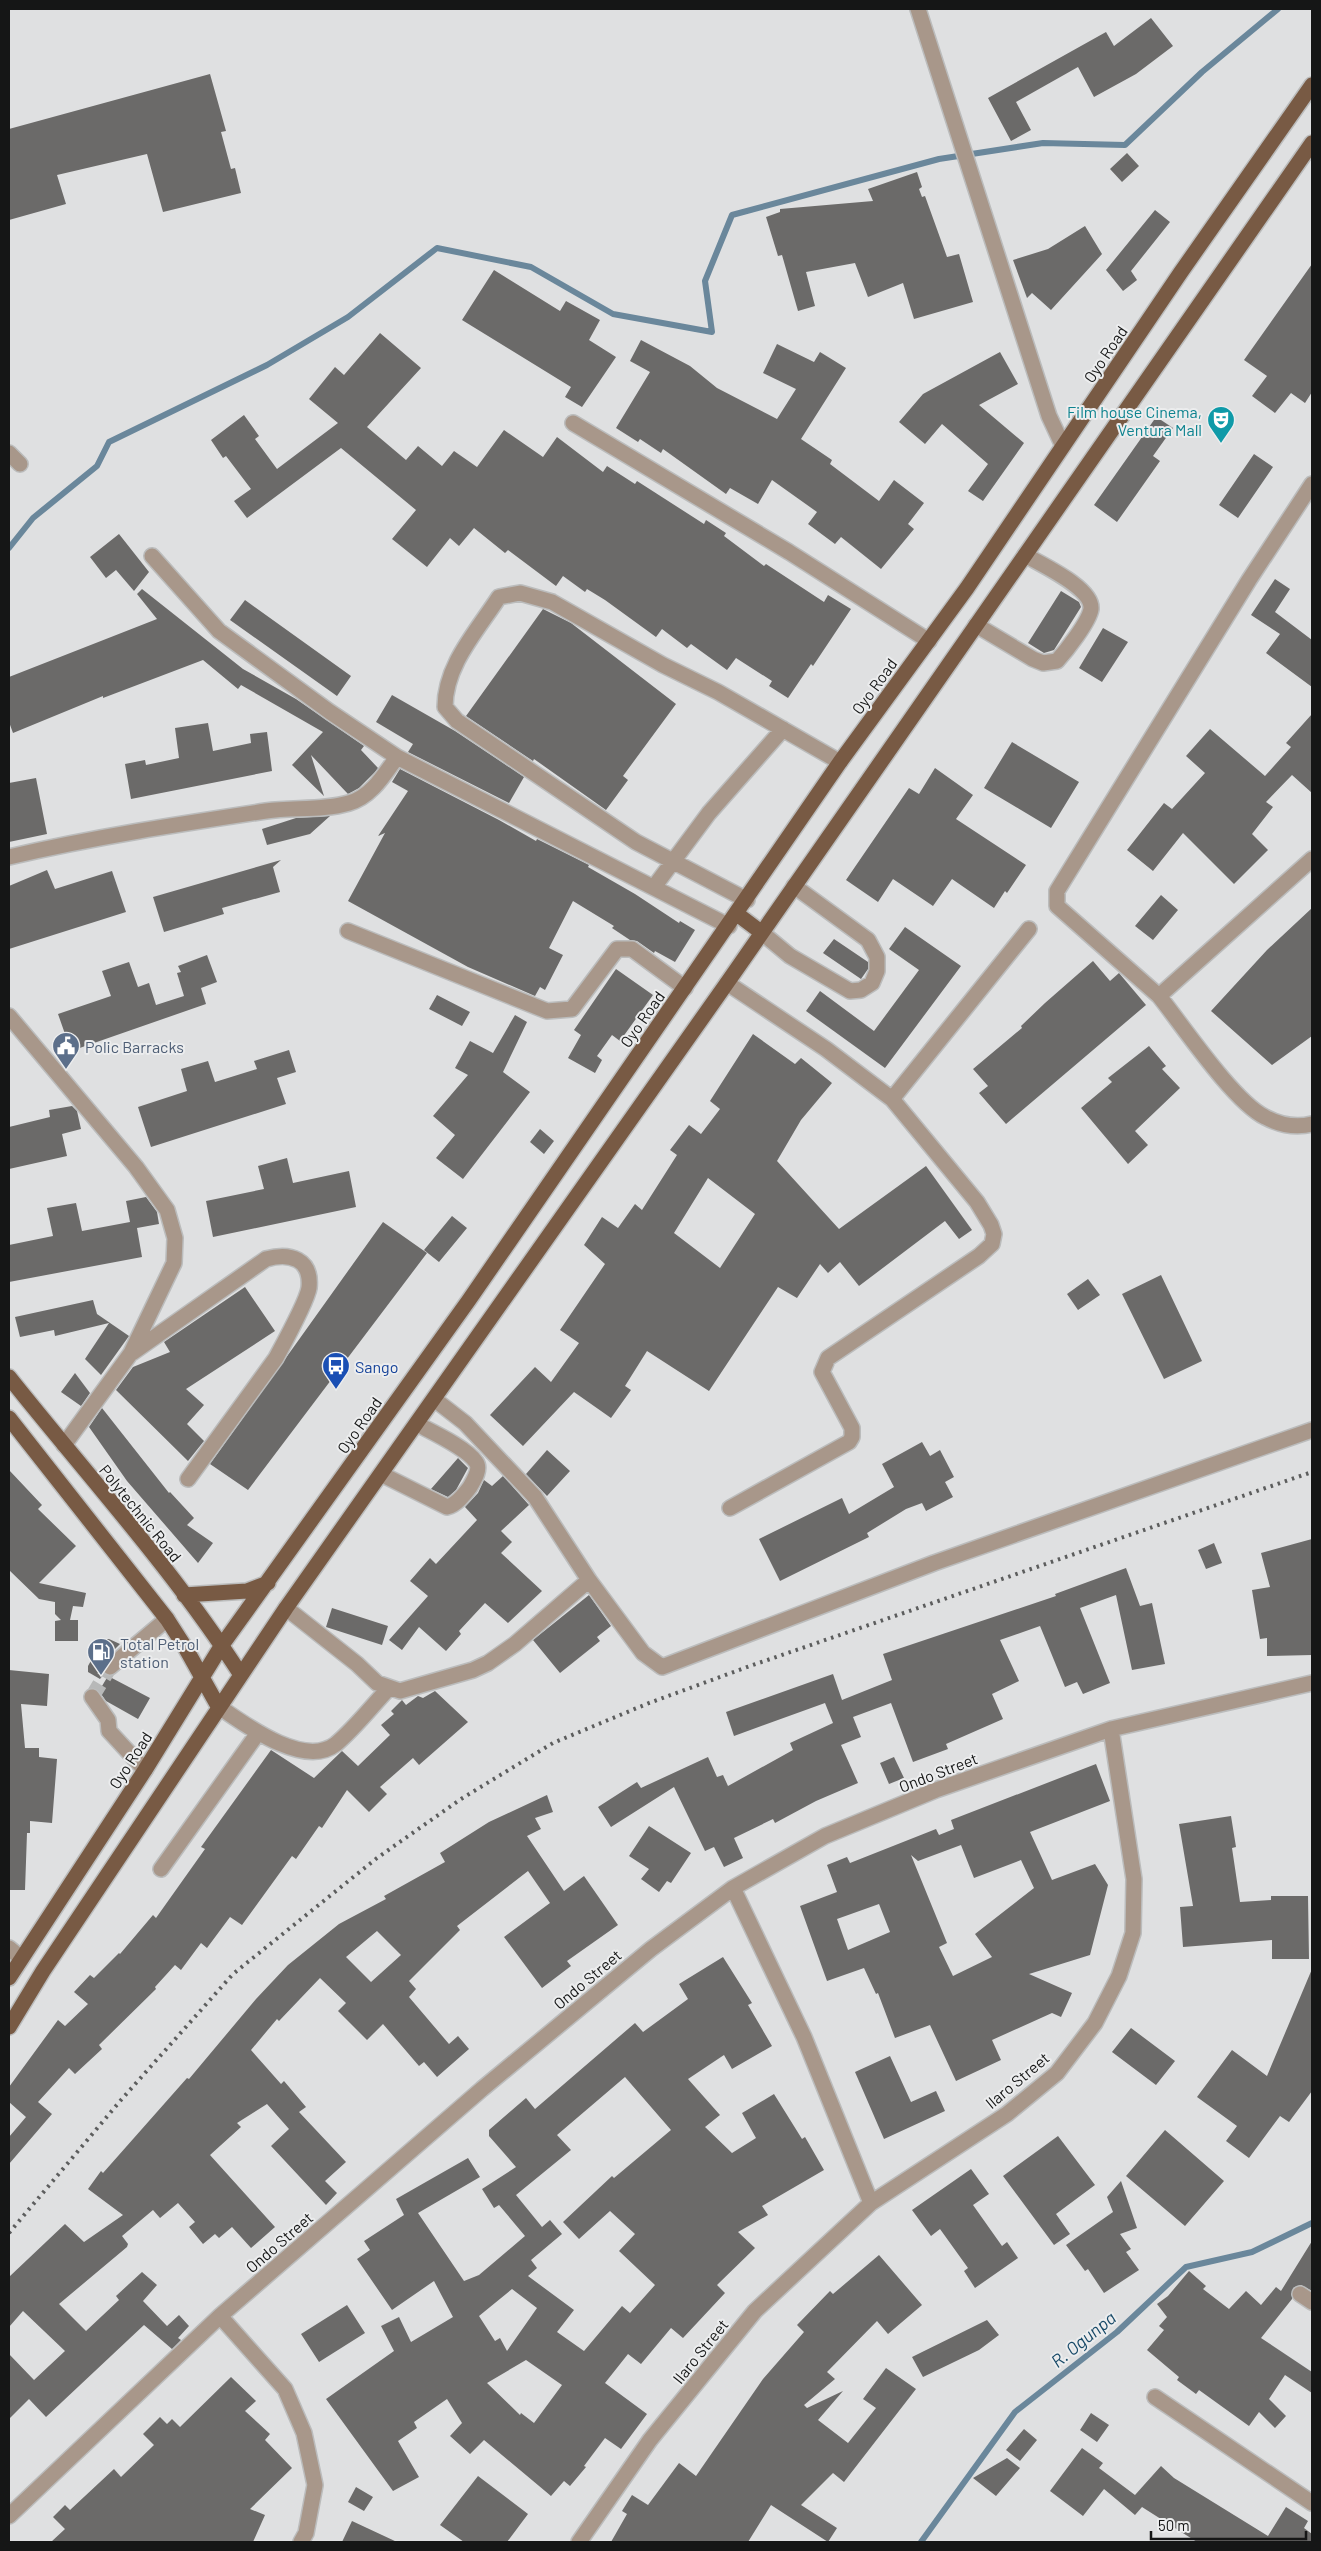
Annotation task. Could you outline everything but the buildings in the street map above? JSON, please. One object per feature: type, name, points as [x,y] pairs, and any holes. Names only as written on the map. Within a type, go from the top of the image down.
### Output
[{"type":"main road","name":"Oyo Road","points":[[9,1978],[145,1770],[222,1645],[268,1583],[747,900],[840,762],[929,641],[1312,85]]},
{"type":"main road","points":[[9,2027],[43,1971],[218,1706],[727,983],[1312,143]]},
{"type":"main road","points":[[733,920],[761,932]]},
{"type":"main road","name":"Polytechnic Road","points":[[9,1377],[184,1595],[222,1645],[241,1674]]},
{"type":"main road","points":[[9,1418],[166,1619],[185,1647],[218,1706]]},
{"type":"main road","points":[[30,1444],[49,1427]]},
{"type":"main road","points":[[184,1595],[247,1591],[268,1583]]},
{"type":"street","points":[[918,9],[1049,416],[1063,446]]},
{"type":"street","points":[[573,423],[789,552],[929,641]]},
{"type":"street","points":[[9,452],[20,464]]},
{"type":"street","points":[[1312,484],[1249,580],[1057,891],[1057,906],[1159,996],[1238,1096],[1264,1117],[1296,1128],[1312,1124]]},
{"type":"street","points":[[976,625],[1043,663],[1057,661],[1074,641],[1091,610],[1089,598],[1078,587],[1025,555]]},
{"type":"street","points":[[152,556],[219,631],[330,712],[397,757],[654,887],[733,920]]},
{"type":"street","points":[[747,900],[636,842],[464,726],[445,707],[445,690],[449,674],[499,597],[520,593],[552,602],[663,665],[718,692],[840,762]]},
{"type":"street","points":[[654,887],[671,860],[709,813],[783,729]]},
{"type":"street","points":[[9,857],[67,844],[269,810],[350,803],[370,792],[397,757]]},
{"type":"street","points":[[1159,996],[1312,859]]},
{"type":"street","points":[[761,932],[790,956],[850,991],[861,990],[872,983],[877,971],[877,957],[868,940],[794,886]]},
{"type":"street","points":[[892,1099],[1029,929]]},
{"type":"street","points":[[348,931],[547,1011],[572,1008],[617,950],[632,949],[685,988]]},
{"type":"street","points":[[727,983],[826,1048],[892,1099],[977,1202],[991,1225],[994,1234],[992,1244],[979,1256],[828,1358],[822,1372],[852,1428],[852,1437],[849,1442],[730,1508]]},
{"type":"street","points":[[9,1016],[136,1167],[167,1210],[175,1238],[174,1263],[131,1354],[64,1445]]},
{"type":"street","points":[[131,1354],[266,1258],[292,1256],[303,1261],[309,1274],[309,1290],[284,1343],[276,1358],[188,1479]]},
{"type":"street","points":[[434,1399],[465,1423],[535,1497],[589,1580],[643,1653],[662,1667],[934,1563],[1312,1430]]},
{"type":"street","points":[[381,1474],[447,1507],[453,1506],[470,1487],[478,1470],[476,1462],[468,1454],[417,1424]]},
{"type":"street","points":[[286,1608],[357,1664],[377,1683],[400,1691],[473,1670],[488,1663],[515,1644],[589,1580]]},
{"type":"street","points":[[110,1667],[166,1619]]},
{"type":"street","name":"Ondo Street","points":[[9,2516],[220,2316],[490,2082],[651,1949],[733,1888],[834,1832],[936,1790],[1110,1729],[1312,1683]]},
{"type":"street","points":[[218,1706],[258,1733],[289,1747],[322,1750],[335,1745],[389,1688]]},
{"type":"street","points":[[92,1697],[108,1720],[109,1730],[145,1770]]},
{"type":"street","name":"Ilaro Street","points":[[579,2542],[650,2440],[755,2311],[871,2203],[1006,2114],[1057,2073],[1095,2023],[1119,1976],[1133,1933],[1134,1879],[1110,1729]]},
{"type":"street","points":[[161,1869],[258,1733]]},
{"type":"street","points":[[733,1888],[804,2037],[871,2203]]},
{"type":"street","points":[[9,1948],[21,1958]]},
{"type":"street","points":[[220,2316],[285,2389],[304,2433],[315,2485],[306,2533],[301,2542]]},
{"type":"street","points":[[1155,2397],[1312,2503]]},
{"type":"waterway","points":[[9,548],[33,518],[97,466],[109,442],[267,365],[348,317],[437,248],[531,267],[613,314],[712,332],[705,281],[732,215],[939,159],[1043,143],[1125,145],[1202,72],[1278,9]]},
{"type":"waterway","name":"R. Ogunpa","points":[[921,2542],[1015,2412],[1117,2332],[1186,2267],[1252,2252],[1312,2223]]},
{"type":"tunnel","points":[[92,1697],[110,1667]]},
{"type":"railway","points":[[9,2233],[121,2100],[233,1974],[377,1858],[461,1799],[553,1743],[649,1703],[750,1666],[1312,1472]]},
{"type":"place","name":"Film house Cinema, Ventura Mall","points":[[1221,444]]},
{"type":"place","name":"Polic Barracks","points":[[66,1070]]},
{"type":"place","name":"Sango","points":[[336,1390]]},
{"type":"place","name":"Total Petrol station","points":[[101,1676]]}]
